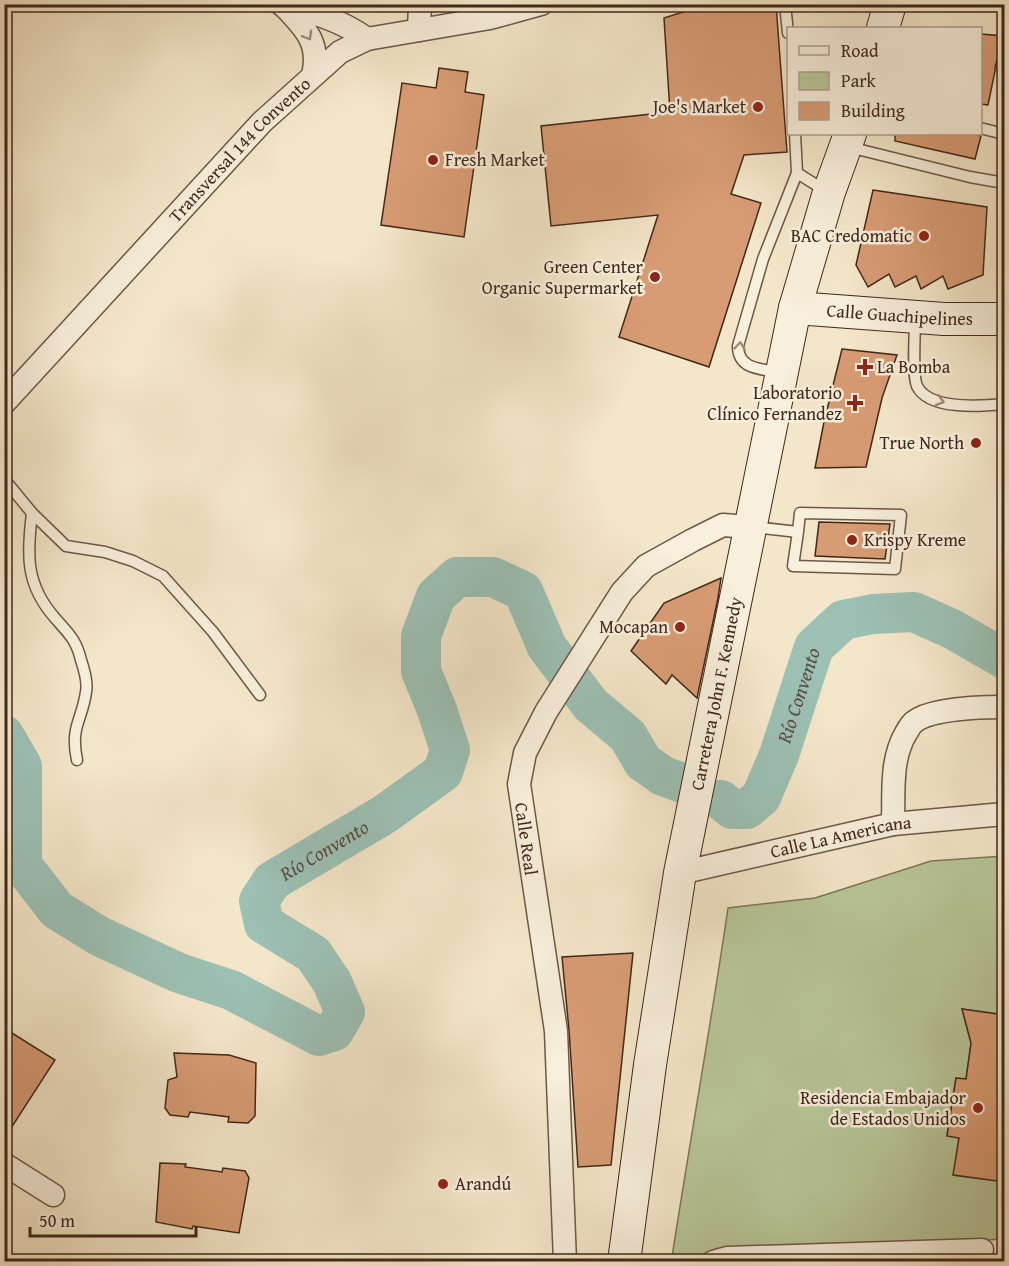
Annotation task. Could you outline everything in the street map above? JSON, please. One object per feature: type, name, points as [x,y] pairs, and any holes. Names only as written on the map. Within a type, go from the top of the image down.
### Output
[{"type":"main road","points":[[883,27],[891,4]]},
{"type":"main road","name":"Carretera John F. Kennedy","points":[[624,1262],[650,1065],[680,873],[795,308],[829,192],[848,140]]},
{"type":"main road","name":"Calle Guachipelines","points":[[795,308],[916,317],[1005,319]]},
{"type":"street","points":[[419,30],[420,4]]},
{"type":"street","name":"Transversal 144 Convento","points":[[4,404],[262,122],[340,52],[367,39],[490,18],[541,4]]},
{"type":"street","points":[[282,5],[349,26],[367,39]]},
{"type":"street","points":[[282,5],[298,20],[313,43],[316,63],[314,75]]},
{"type":"street","name":"Calle Real","points":[[565,1262],[556,1031],[519,784],[525,753],[546,712],[616,602],[646,566],[723,525],[750,527]]},
{"type":"street","points":[[892,824],[899,745],[913,722],[934,713],[979,707],[1005,707]]},
{"type":"street","name":"Calle La Americana","points":[[680,873],[892,824],[1005,814]]},
{"type":"street","points":[[4,1164],[53,1195]]},
{"type":"street","points":[[713,1262],[728,1258],[982,1250]]},
{"type":"lane","points":[[786,4],[788,27]]},
{"type":"lane","points":[[982,128],[1005,134]]},
{"type":"lane","points":[[782,373],[754,367],[742,361],[738,356],[738,346],[763,259],[796,173],[795,135]]},
{"type":"lane","points":[[848,140],[970,177],[1005,183]]},
{"type":"lane","points":[[796,173],[829,192]]},
{"type":"lane","points":[[916,317],[914,356],[918,386],[929,398],[954,405],[1005,404]]},
{"type":"lane","points":[[4,479],[32,513],[66,546],[105,552],[133,561],[163,576],[213,632],[260,695]]},
{"type":"lane","points":[[32,513],[28,544],[31,577],[49,610],[72,635],[87,690],[76,724],[74,742],[77,759]]},
{"type":"lane","points":[[800,513],[901,515],[895,569],[793,566],[798,532],[800,513]]},
{"type":"lane","points":[[750,527],[798,532]]},
{"type":"green space","points":[[1004,856],[1004,1015],[962,1009],[971,1043],[966,1079],[956,1078],[947,1136],[959,1138],[954,1175],[1004,1182],[1004,1239],[672,1257],[728,908],[815,898],[931,861]]},
{"type":"building","points":[[708,4],[776,4],[787,152],[744,155],[731,194],[761,203],[709,367],[619,337],[658,215],[551,226],[541,126],[670,112],[664,18]]},
{"type":"building","points":[[982,34],[1004,36],[988,105],[982,104]]},
{"type":"building","name":"Fresh Market","points":[[439,68],[468,72],[465,92],[484,95],[464,237],[381,225],[402,83],[436,88]]},
{"type":"building","points":[[895,135],[981,136],[975,159],[895,141]]},
{"type":"building","name":"BAC Credomatic","points":[[873,190],[987,207],[983,275],[948,289],[943,276],[921,289],[916,276],[895,287],[889,274],[868,287],[856,265]]},
{"type":"building","points":[[842,349],[897,355],[882,398],[866,467],[815,468],[824,422]]},
{"type":"building","name":"Krispy Kreme","points":[[819,522],[890,524],[885,559],[815,556]]},
{"type":"building","name":"Mocapan","points":[[721,578],[697,698],[672,675],[666,684],[631,651],[664,603]]},
{"type":"building","points":[[633,953],[611,1165],[578,1167],[562,957]]},
{"type":"building","name":"Residencia Embajador de Estados Unidos","points":[[962,1009],[1005,1015],[1005,1182],[953,1175],[959,1138],[947,1136],[956,1078],[966,1079],[971,1043]]},
{"type":"building","points":[[4,1028],[55,1060],[4,1139]]},
{"type":"building","points":[[174,1053],[229,1055],[256,1063],[255,1116],[248,1123],[228,1122],[229,1117],[190,1112],[188,1117],[170,1115],[165,1108],[168,1080],[177,1077]]},
{"type":"building","points":[[160,1163],[186,1164],[185,1167],[222,1172],[223,1168],[245,1171],[249,1178],[239,1233],[193,1226],[192,1229],[156,1222]]},
{"type":"waterway","name":"Río Convento","points":[[4,735],[22,766],[22,865],[57,910],[99,936],[179,973],[231,990],[319,1036],[334,1031],[345,1012],[332,982],[313,954],[264,924],[259,901],[272,881],[385,814],[443,772],[450,750],[421,671],[421,636],[436,596],[457,577],[493,577],[523,591],[547,647],[591,705],[628,736],[643,762],[663,776],[682,783]]},
{"type":"waterway","name":"Río Convento","points":[[721,800],[732,809],[747,809],[761,797],[779,755],[814,647],[843,620],[873,614],[914,612],[952,629],[1004,659]]},
{"type":"place","name":"Joe's Market","points":[[758,107]]},
{"type":"place","name":"Fresh Market","points":[[433,160]]},
{"type":"place","name":"BAC Credomatic","points":[[924,236]]},
{"type":"place","name":"Green Center Organic Supermarket","points":[[655,277]]},
{"type":"place","name":"La Bomba","points":[[865,367]]},
{"type":"place","name":"Laboratorio Clínico Fernandez","points":[[855,403]]},
{"type":"place","name":"True North","points":[[976,443]]},
{"type":"place","name":"Krispy Kreme","points":[[852,540]]},
{"type":"place","name":"Mocapan","points":[[680,627]]},
{"type":"place","name":"Residencia Embajador de Estados Unidos","points":[[978,1108]]},
{"type":"place","name":"Arandú","points":[[443,1184]]}]
